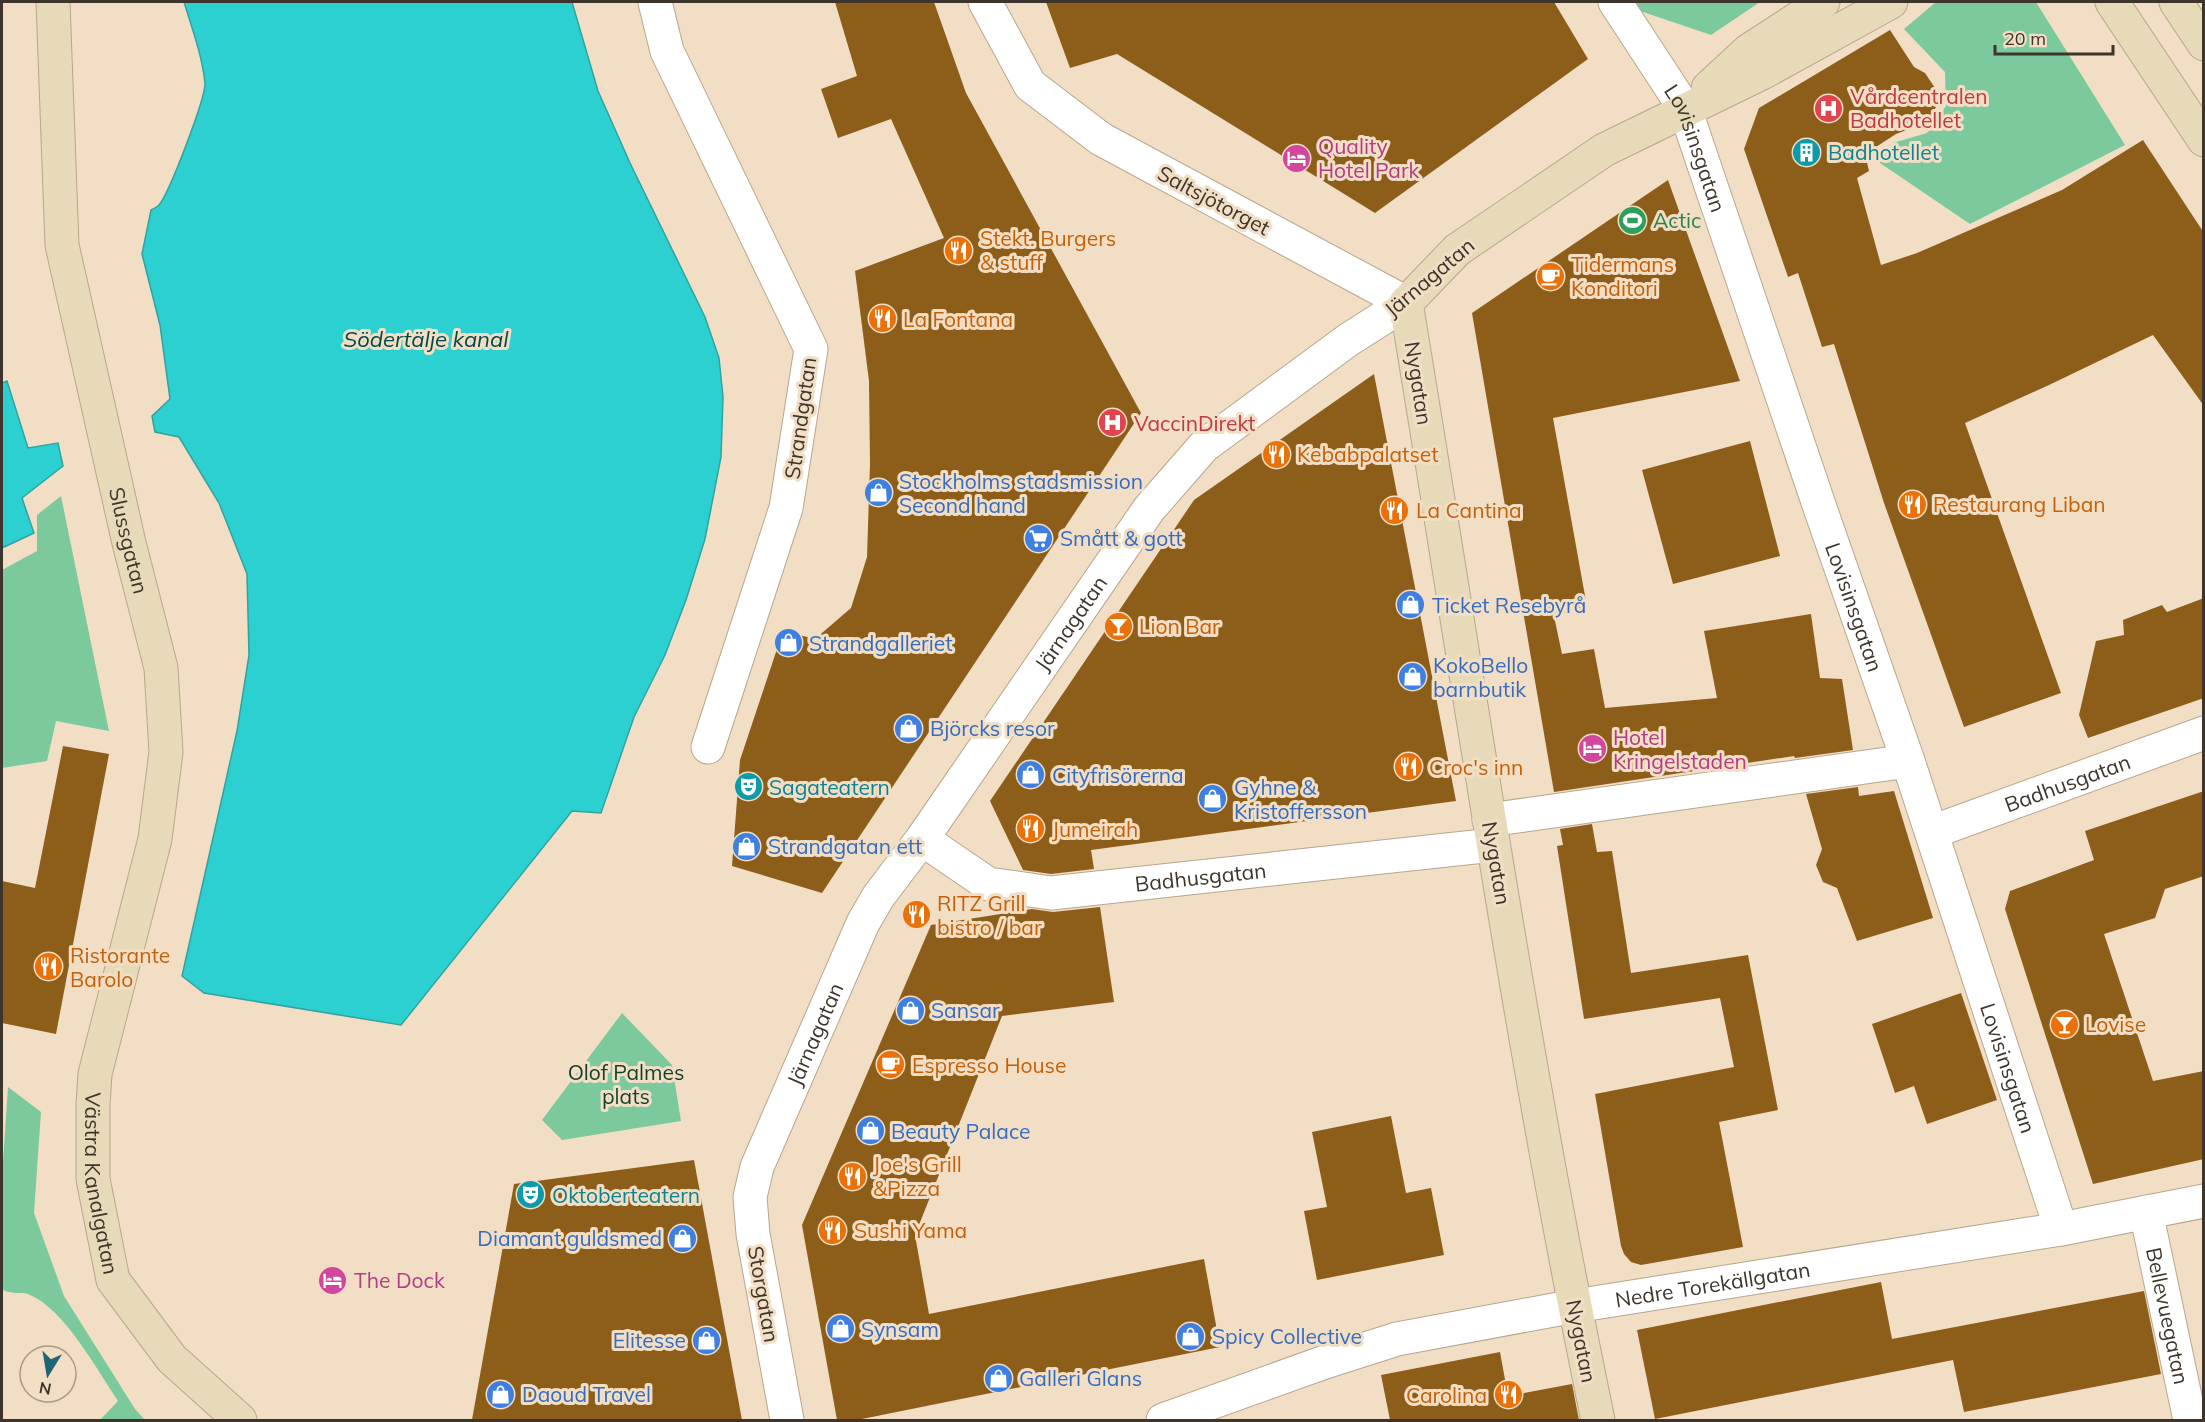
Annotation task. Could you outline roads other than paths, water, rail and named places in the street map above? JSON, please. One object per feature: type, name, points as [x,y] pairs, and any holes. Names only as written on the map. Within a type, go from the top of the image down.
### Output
[{"type":"street","name":"Slussgatan","points":[[53,2],[62,245],[129,543],[161,668],[166,752],[155,839],[95,1074]]},
{"type":"street","name":"Strandgatan","points":[[655,2],[667,51],[811,349],[786,508],[708,747]]},
{"type":"street","name":"Saltsjötorget","points":[[985,2],[1030,85],[1101,139],[1406,303]]},
{"type":"street","name":"Lovisinsgatan","points":[[1615,2],[1685,110],[1932,832],[2061,1229]]},
{"type":"street","name":"Järnagatan","points":[[1685,110],[1748,51],[1823,2]]},
{"type":"street","name":"Järnagatan","points":[[757,1167],[863,923],[878,897],[922,839],[1149,509],[1204,446],[1347,340],[1406,303],[1457,250],[1604,150],[1762,73],[1891,2]]},
{"type":"street","points":[[2112,2],[2204,140]]},
{"type":"street","points":[[2176,2],[2204,44]]},
{"type":"street","name":"Nygatan","points":[[1406,303],[1491,832],[1575,1306],[1598,1420]]},
{"type":"street","name":"Badhusgatan","points":[[1932,832],[2204,733]]},
{"type":"street","name":"Badhusgatan","points":[[922,839],[988,884],[1051,893],[1491,832],[1908,761]]},
{"type":"street","name":"Västra Kanalgatan","points":[[95,1074],[93,1179],[113,1280],[172,1359],[240,1420]]},
{"type":"street","name":"Storgatan","points":[[757,1167],[750,1197],[753,1234],[788,1420]]},
{"type":"street","name":"Nedre Torekällgatan","points":[[1163,1420],[1303,1369],[1397,1339],[1575,1306],[2061,1229],[2204,1201]]},
{"type":"street","name":"Bellevuegatan","points":[[2146,1212],[2190,1420]]},
{"type":"water","name":"Södertälje kanal","points":[[184,2],[572,2],[598,91],[630,163],[705,317],[719,358],[723,397],[721,457],[705,539],[686,600],[665,655],[634,717],[601,813],[572,811],[401,1025],[204,993],[182,976],[237,731],[249,655],[247,574],[219,503],[179,437],[155,432],[152,416],[170,399],[160,325],[142,254],[151,210],[159,205],[164,197],[178,165],[194,125],[205,83],[199,52]]},
{"type":"water","points":[[7,381],[28,448],[58,443],[63,466],[22,498],[34,533],[2,548],[2,383]]},
{"type":"place","name":"Vårdcentralen Badhotellet","points":[[1829,108]]},
{"type":"place","name":"Badhotellet","points":[[1807,152]]},
{"type":"place","name":"Quality Hotel Park","points":[[1297,158]]},
{"type":"place","name":"Actic","points":[[1632,220]]},
{"type":"place","name":"Stekt. Burgers & stuff","points":[[959,250]]},
{"type":"place","name":"Tidermans Konditori","points":[[1550,276]]},
{"type":"place","name":"La Fontana","points":[[882,319]]},
{"type":"place","name":"VaccinDirekt","points":[[1113,423]]},
{"type":"place","name":"Kebabpalatset","points":[[1276,454]]},
{"type":"place","name":"Stockholms stadsmission Second hand","points":[[878,493]]},
{"type":"place","name":"Restaurang Liban","points":[[1912,504]]},
{"type":"place","name":"La Cantina","points":[[1395,510]]},
{"type":"place","name":"Smått & gott","points":[[1039,538]]},
{"type":"place","name":"Ticket Resebyrå","points":[[1411,605]]},
{"type":"place","name":"Lion Bar","points":[[1118,626]]},
{"type":"place","name":"Strandgalleriet","points":[[788,643]]},
{"type":"place","name":"KokoBello barnbutik","points":[[1412,677]]},
{"type":"place","name":"Björcks resor","points":[[909,728]]},
{"type":"place","name":"Hotel Kringelstaden","points":[[1592,749]]},
{"type":"place","name":"Croc's inn","points":[[1408,767]]},
{"type":"place","name":"Cityfrisörerna","points":[[1031,775]]},
{"type":"place","name":"Sagateatern","points":[[748,787]]},
{"type":"place","name":"Gyhne & Kristoffersson","points":[[1213,799]]},
{"type":"place","name":"Jumeirah","points":[[1031,829]]},
{"type":"place","name":"Strandgatan ett","points":[[747,846]]},
{"type":"place","name":"RITZ Grill bistro / bar","points":[[916,915]]},
{"type":"place","name":"Ristorante Barolo","points":[[49,967]]},
{"type":"place","name":"Sansar","points":[[910,1010]]},
{"type":"place","name":"Lovise","points":[[2064,1024]]},
{"type":"place","name":"Espresso House","points":[[891,1065]]},
{"type":"place","name":"Beauty Palace","points":[[870,1131]]},
{"type":"place","name":"Joe's Grill &Pizza","points":[[852,1176]]},
{"type":"place","name":"Oktoberteatern","points":[[531,1195]]},
{"type":"place","name":"Sushi Yama","points":[[833,1230]]},
{"type":"place","name":"Diamant guldsmed","points":[[683,1238]]},
{"type":"place","name":"The Dock","points":[[333,1280]]},
{"type":"place","name":"Synsam","points":[[840,1329]]},
{"type":"place","name":"Spicy Collective","points":[[1191,1336]]},
{"type":"place","name":"Elitesse","points":[[707,1340]]},
{"type":"place","name":"Galleri Glans","points":[[998,1378]]},
{"type":"place","name":"Daoud Travel","points":[[501,1394]]},
{"type":"place","name":"Carolina","points":[[1508,1395]]},
{"type":"park label","name":"Olof Palmes plats","points":[[626,1084]]}]
